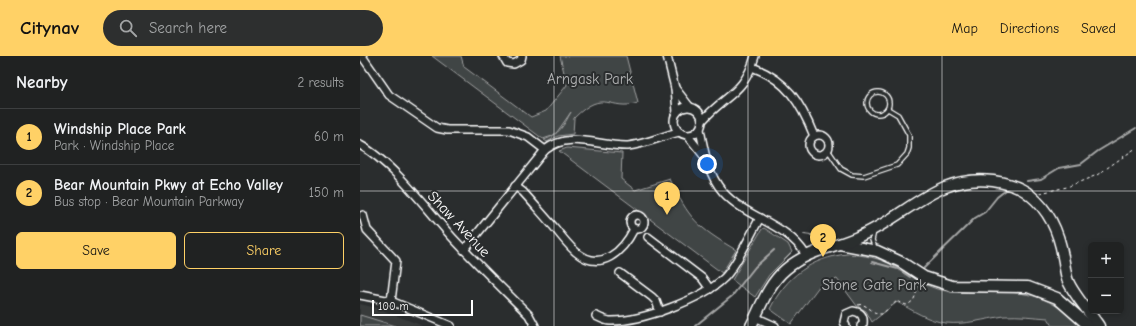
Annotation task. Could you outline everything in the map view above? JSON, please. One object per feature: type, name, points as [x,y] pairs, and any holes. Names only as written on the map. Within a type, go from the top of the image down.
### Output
[{"type":"street","points":[[362,56],[389,95],[437,128],[447,130],[509,130],[528,137],[545,150]]},
{"type":"street","points":[[503,56],[504,60],[511,64],[518,63],[522,56]]},
{"type":"street","points":[[662,136],[674,123],[677,112],[675,88],[668,56]]},
{"type":"street","points":[[697,110],[714,107],[728,99],[737,90],[752,67],[755,56]]},
{"type":"street","points":[[752,67],[774,76],[790,92],[814,136]]},
{"type":"street","points":[[675,88],[689,106],[697,110],[703,120]]},
{"type":"street","points":[[677,112],[689,106]]},
{"type":"street","points":[[688,136],[695,134],[700,129],[703,120],[714,107]]},
{"type":"street","points":[[674,123],[679,132],[688,136],[704,156],[723,192],[740,206],[792,237],[806,254]]},
{"type":"street","points":[[700,129],[704,156]]},
{"type":"street","points":[[464,250],[545,150],[562,140],[627,146],[645,143],[662,136],[679,132]]},
{"type":"street","points":[[818,135],[826,137],[829,143],[828,150],[821,155],[813,153],[809,146],[814,136],[818,135]]},
{"type":"street","name":"Shaw Avenue","points":[[360,145],[371,150],[386,164],[464,250],[529,315],[535,326]]},
{"type":"street","points":[[775,326],[753,321],[774,281],[806,254],[840,244],[875,228],[934,191],[949,184],[980,180],[1006,183],[1030,194],[1050,217],[1060,237],[1068,281],[1099,326]]},
{"type":"street","points":[[516,186],[524,192],[570,247],[584,258],[600,260],[615,255],[623,248],[634,229]]},
{"type":"street","points":[[363,215],[367,230],[396,261],[391,301]]},
{"type":"street","points":[[596,316],[610,322],[644,316],[672,308],[710,289],[728,273],[760,218]]},
{"type":"street","points":[[648,237],[702,278],[710,289]]},
{"type":"street","points":[[840,244],[877,252],[901,262],[922,276],[952,286],[1028,287],[1057,298],[1089,326]]},
{"type":"street","points":[[620,273],[652,297],[656,301],[660,312]]},
{"type":"street","points":[[360,295],[391,301],[451,326]]},
{"type":"street","points":[[846,326],[844,322],[846,314],[853,311],[857,311],[863,317],[864,325]]},
{"type":"lane","points":[[873,93],[882,93],[889,100],[888,109],[880,114],[871,112],[866,104],[867,100],[873,93]]},
{"type":"lane","points":[[828,150],[841,169],[852,175],[864,176],[897,164],[907,154],[909,148],[909,135],[898,115],[888,109]]},
{"type":"lane","points":[[875,228],[872,240],[877,252]]},
{"type":"path","points":[[1030,194],[1048,193],[1097,175],[1136,148]]},
{"type":"path","points":[[857,311],[859,303],[878,314],[885,313],[897,301],[906,305],[910,304],[916,297],[917,285],[922,276]]},
{"type":"shaded area","points":[[360,304],[377,308],[423,326],[360,326]]},
{"type":"green space","name":"Arngask Park","points":[[432,56],[461,56],[464,67],[531,117],[546,111],[567,85],[560,56],[626,56],[638,103],[620,105],[600,102],[593,104],[584,109],[574,118],[573,134],[558,136],[547,142],[544,140],[549,138],[554,135],[557,132],[552,136],[543,139]],"holes":[[[571,112],[563,125],[557,132]]]},
{"type":"green space","points":[[567,148],[622,153],[621,179],[635,190],[670,179],[683,204],[696,221],[712,235],[736,250],[722,273],[559,151]]},
{"type":"green space","points":[[764,228],[788,244],[792,252],[769,275],[755,297],[732,280]]},
{"type":"green space","name":"Stone Gate Park","points":[[847,254],[866,256],[883,261],[937,289],[961,292],[1015,293],[1038,297],[1059,308],[1083,326],[1053,326],[1048,318],[1015,316],[1004,316],[968,322],[946,323],[927,318],[897,302],[872,322],[866,311],[857,306],[837,279],[820,285],[791,324],[770,309],[776,297],[784,287],[801,271],[811,264],[834,256]]},
{"type":"green space","points":[[360,315],[396,326],[360,326]]},
{"type":"waterway","points":[[1027,181],[1041,179],[1059,168],[1081,164],[1098,151],[1136,128]]},
{"type":"waterway","points":[[924,268],[975,218],[985,212],[997,197],[1006,190]]},
{"type":"waterway","points":[[804,234],[824,237],[828,235]]},
{"type":"waterway","points":[[695,326],[732,296],[755,267],[774,250]]},
{"type":"waterway","points":[[872,262],[898,269],[910,277]]},
{"type":"place","name":"Windship Place Park","points":[[667,215]]},
{"type":"place","name":"Bear Mountain Pkwy at Echo Valley","points":[[823,257]]}]
